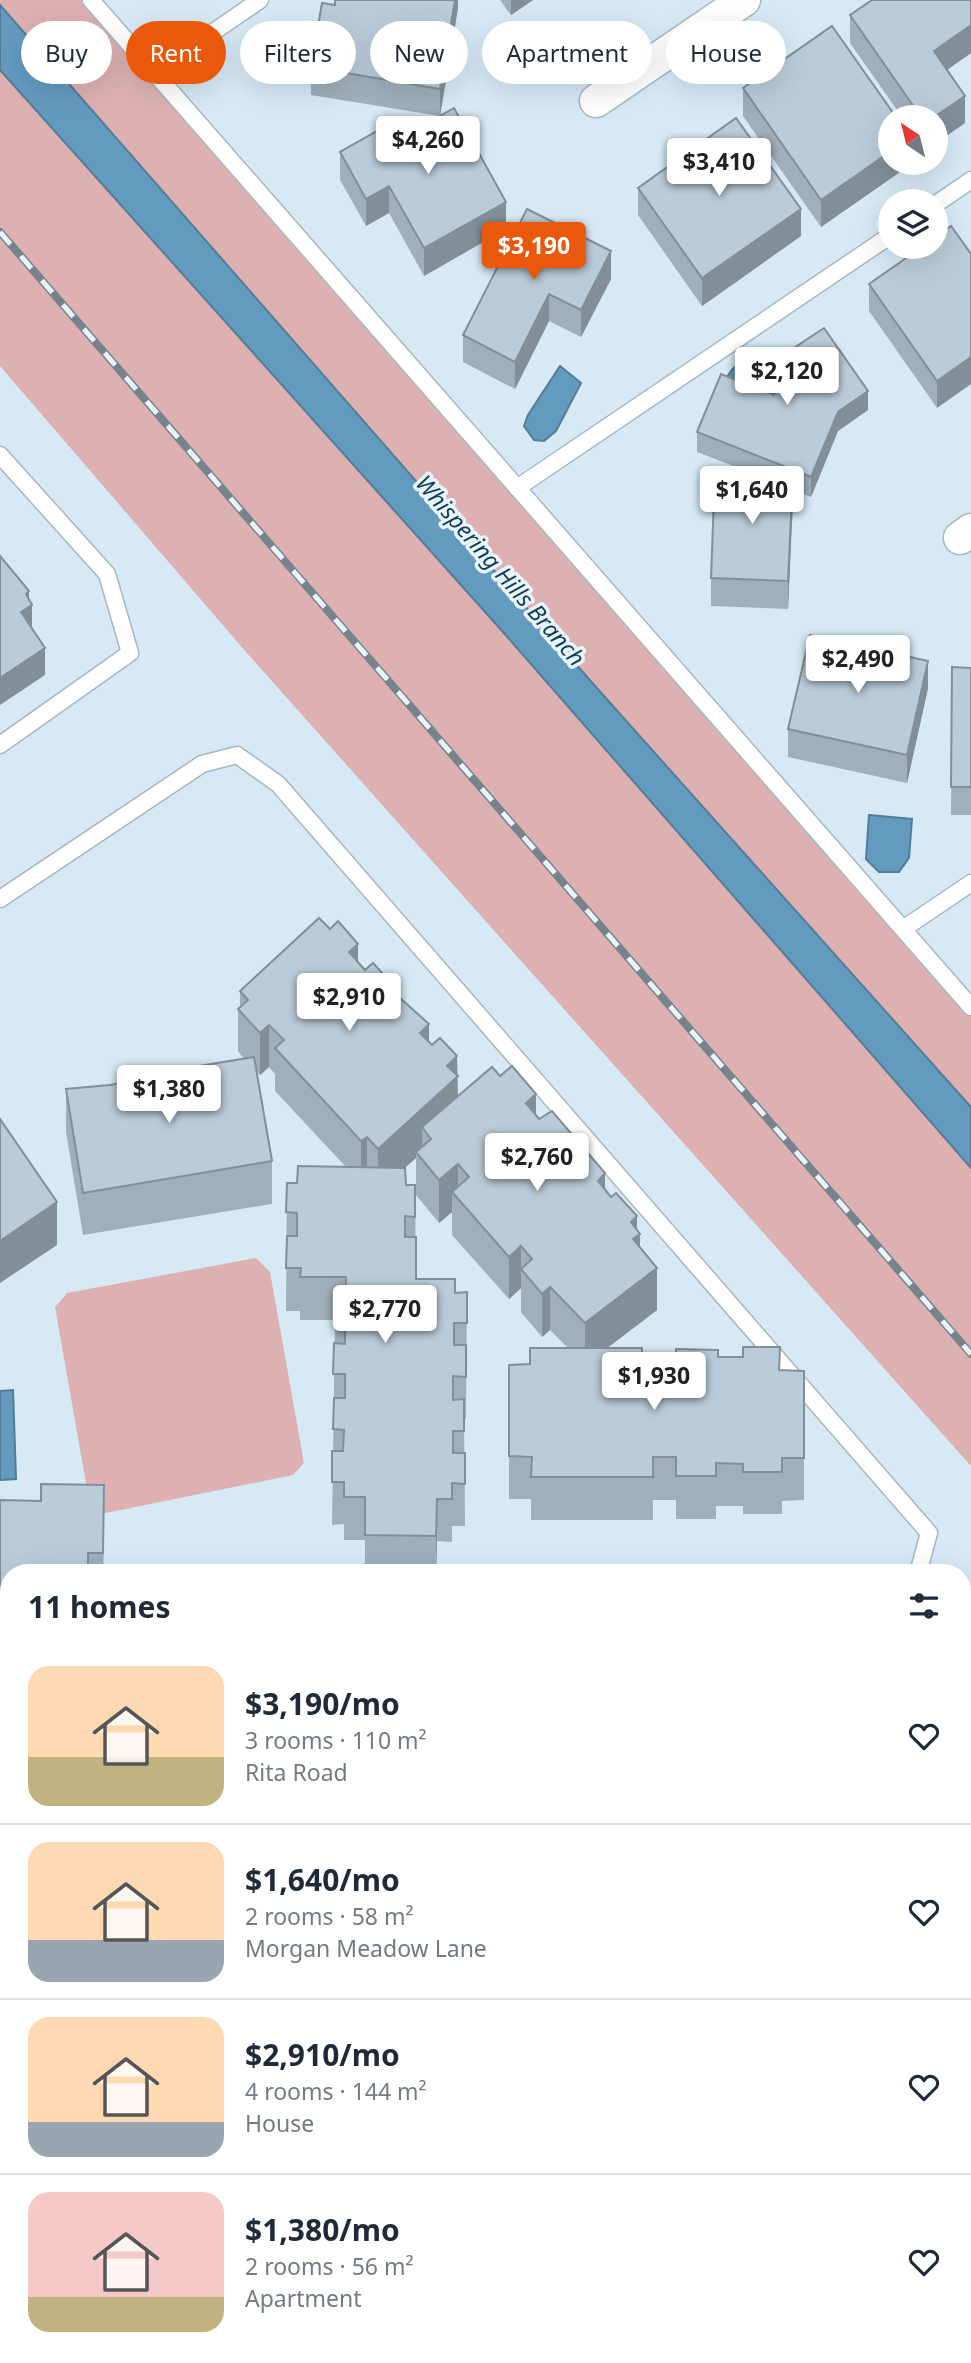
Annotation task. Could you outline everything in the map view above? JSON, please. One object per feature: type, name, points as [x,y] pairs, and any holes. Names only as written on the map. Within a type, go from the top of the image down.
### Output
[{"type":"street","points":[[596,101],[744,0]]},
{"type":"lane","points":[[91,0],[126,39]]},
{"type":"lane","points":[[226,23],[260,0]]},
{"type":"lane","points":[[165,84],[971,1007]]},
{"type":"lane","points":[[948,196],[971,180]]},
{"type":"lane","points":[[517,488],[878,244]]},
{"type":"lane","points":[[0,455],[107,574],[130,653],[0,745]]},
{"type":"lane","points":[[0,899],[202,764],[237,755],[268,777],[287,795],[929,1533],[920,1564]]},
{"type":"lane","points":[[902,929],[971,883]]},
{"type":"shaded area","points":[[0,0],[103,0],[126,27],[126,84],[175,84],[971,1007],[971,1466],[246,652],[0,366]]},
{"type":"shaded area","points":[[256,1258],[270,1272],[304,1463],[293,1475],[101,1514],[89,1500],[55,1307],[67,1293]]},
{"type":"water","points":[[0,5],[21,29],[21,84],[69,84],[595,686],[971,1107],[971,1168],[503,632],[0,70]]},
{"type":"water","points":[[764,358],[778,365],[780,374],[768,404],[726,380],[732,369],[741,363]]},
{"type":"water","points":[[560,366],[581,383],[556,431],[544,441],[534,440],[524,426],[528,415]]},
{"type":"water","points":[[869,815],[912,819],[909,858],[899,872],[879,872],[866,859]]},
{"type":"water","points":[[13,1390],[16,1479],[0,1480],[0,1391]]},
{"type":"building","points":[[335,0],[455,0],[451,21],[370,21],[370,77],[356,75],[356,21],[319,21],[322,3],[335,5]]},
{"type":"building","points":[[872,0],[971,0],[971,25],[934,51],[965,96],[948,108],[948,105],[913,105],[850,15]]},
{"type":"building","points":[[832,26],[888,105],[878,105],[878,160],[821,200],[743,88],[749,84],[786,84],[786,58]]},
{"type":"building","points":[[411,84],[441,84],[440,89]]},
{"type":"building","points":[[454,108],[506,202],[424,248],[389,186],[366,199],[340,152],[379,130],[387,146]]},
{"type":"building","points":[[736,118],[801,209],[702,278],[638,188]]},
{"type":"building","points":[[527,209],[611,251],[581,310],[549,294],[515,362],[463,335]]},
{"type":"building","points":[[951,226],[971,254],[971,357],[937,381],[869,284],[905,259],[948,259],[948,228]]},
{"type":"building","points":[[824,328],[868,391],[838,412],[811,477],[697,432],[721,374],[774,395],[791,350]]},
{"type":"building","points":[[715,471],[793,474],[788,581],[711,578]]},
{"type":"building","points":[[0,556],[29,591],[26,594],[32,605],[21,612],[45,648],[0,678]]},
{"type":"building","points":[[810,635],[928,661],[907,755],[788,729]]},
{"type":"building","points":[[952,667],[971,668],[971,787],[951,787]]},
{"type":"building","points":[[319,918],[330,929],[338,921],[358,944],[349,952],[365,970],[373,963],[395,987],[391,990],[429,1024],[420,1033],[432,1045],[440,1038],[457,1056],[447,1066],[458,1076],[378,1149],[367,1137],[361,1141],[275,1048],[284,1040],[269,1025],[260,1033],[238,1009],[248,1000],[240,991]]},
{"type":"building","points":[[254,1057],[272,1161],[83,1193],[66,1089],[110,1085],[121,1083],[120,1079]]},
{"type":"building","points":[[512,1066],[536,1094],[526,1103],[539,1119],[552,1111],[605,1173],[598,1181],[611,1197],[616,1193],[637,1216],[631,1222],[640,1234],[633,1239],[657,1268],[585,1323],[550,1287],[542,1294],[521,1269],[532,1259],[521,1246],[509,1257],[452,1192],[469,1177],[458,1164],[439,1180],[416,1152],[431,1139],[422,1127],[492,1067],[500,1076]]},
{"type":"building","points":[[0,1119],[57,1202],[0,1241]]},
{"type":"building","points":[[298,1166],[405,1168],[406,1185],[415,1185],[415,1217],[405,1216],[405,1237],[416,1237],[416,1279],[455,1279],[455,1293],[467,1292],[467,1323],[454,1323],[454,1345],[466,1345],[466,1377],[453,1376],[453,1400],[464,1399],[464,1431],[453,1431],[453,1453],[465,1453],[465,1484],[452,1483],[452,1499],[437,1499],[436,1536],[365,1535],[365,1497],[344,1497],[344,1482],[332,1482],[332,1451],[343,1451],[344,1430],[333,1429],[334,1398],[345,1398],[345,1374],[333,1374],[334,1343],[345,1344],[345,1322],[335,1322],[335,1291],[346,1290],[346,1277],[300,1277],[301,1268],[286,1268],[287,1236],[297,1236],[297,1213],[286,1212],[287,1183],[297,1183]]},
{"type":"building","points":[[743,1347],[780,1347],[779,1370],[804,1371],[804,1458],[782,1458],[782,1472],[743,1472],[743,1464],[716,1463],[716,1476],[676,1476],[676,1457],[653,1457],[653,1477],[531,1477],[532,1457],[509,1456],[509,1365],[530,1364],[530,1348],[642,1348],[642,1366],[676,1366],[676,1349],[718,1350],[718,1357],[743,1357]]},
{"type":"building","points":[[41,1484],[104,1485],[103,1553],[88,1553],[88,1564],[0,1564],[0,1500],[41,1501]]},
{"type":"railway","points":[[0,232],[971,1354]]},
{"type":"water label","name":"Whispering Hills Branch","points":[[501,570]]}]
